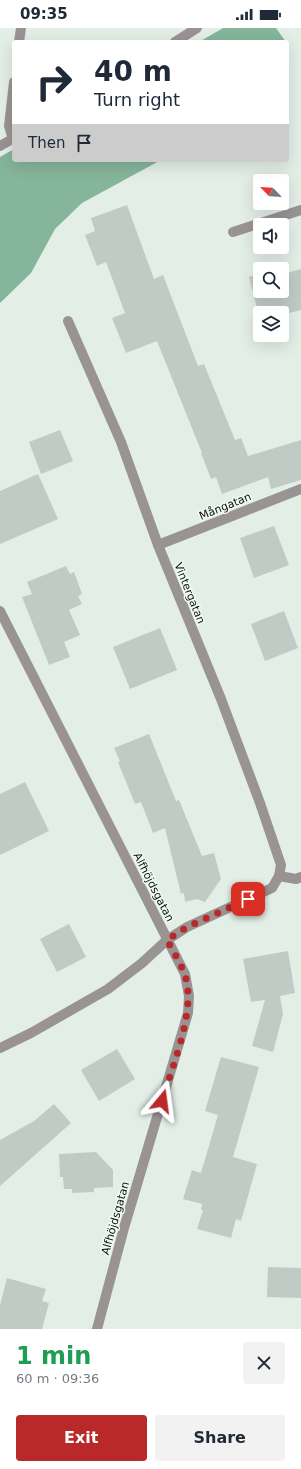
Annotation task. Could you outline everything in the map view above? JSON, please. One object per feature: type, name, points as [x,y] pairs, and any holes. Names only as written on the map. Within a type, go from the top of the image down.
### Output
[{"type":"street","points":[[19,40],[21,28]]},
{"type":"street","points":[[178,40],[197,28]]},
{"type":"street","points":[[12,100],[9,126],[12,136]]},
{"type":"street","points":[[0,146],[12,140]]},
{"type":"street","points":[[233,232],[301,210]]},
{"type":"street","name":"Vintergatan","points":[[68,321],[122,442],[158,545],[221,699],[260,803],[281,865],[279,876]]},
{"type":"street","name":"Mångatan","points":[[158,545],[301,489]]},
{"type":"street","name":"Alfhöjdsgatan","points":[[0,611],[185,974],[189,996],[188,1013],[124,1228],[97,1329]]},
{"type":"street","points":[[0,1048],[31,1033],[108,989],[142,963],[167,940],[193,924],[272,888],[279,876],[296,879],[301,877]]},
{"type":"green space","points":[[223,28],[276,28],[285,40],[202,40]]},
{"type":"green space","points":[[12,150],[12,162],[157,162],[82,203],[55,229],[31,273],[0,303],[0,157]]},
{"type":"building","points":[[127,205],[154,279],[163,275],[198,366],[204,364],[235,440],[241,438],[248,456],[301,440],[301,480],[271,489],[268,477],[222,494],[216,477],[211,479],[157,341],[126,353],[112,318],[125,313],[106,262],[97,266],[85,235],[95,231],[91,218]]},
{"type":"building","points":[[301,269],[301,310],[289,313],[289,306],[256,306],[254,298],[289,298],[289,272]]},
{"type":"building","points":[[253,276],[253,293],[249,277]]},
{"type":"building","points":[[60,430],[73,461],[41,474],[29,442]]},
{"type":"building","points":[[38,474],[58,519],[0,544],[0,491]]},
{"type":"building","points":[[274,526],[289,565],[254,578],[240,538]]},
{"type":"building","points":[[66,566],[70,574],[74,572],[82,594],[78,596],[82,604],[69,610],[80,635],[64,642],[70,657],[49,665],[22,597],[32,594],[27,582]]},
{"type":"building","points":[[284,611],[298,648],[265,661],[251,624]]},
{"type":"building","points":[[160,628],[177,670],[130,689],[113,647]]},
{"type":"building","points":[[149,734],[176,801],[179,800],[202,856],[214,853],[221,879],[205,902],[197,899],[185,902],[184,893],[181,894],[165,828],[153,833],[141,802],[135,804],[118,762],[120,761],[114,748]]},
{"type":"building","points":[[25,782],[49,831],[0,855],[0,794]]},
{"type":"building","points":[[69,924],[86,957],[57,972],[40,939]]},
{"type":"building","points":[[288,951],[295,993],[280,996],[283,1014],[273,1052],[252,1046],[265,1000],[251,1002],[243,959]]},
{"type":"building","points":[[117,1049],[135,1079],[99,1101],[81,1070]]},
{"type":"building","points":[[221,1057],[259,1067],[233,1157],[257,1164],[241,1221],[236,1219],[231,1238],[197,1229],[203,1210],[201,1210],[202,1204],[183,1199],[192,1170],[201,1173],[218,1115],[205,1111]]},
{"type":"building","points":[[54,1104],[71,1123],[0,1186],[0,1140],[34,1121]]},
{"type":"building","points":[[96,1152],[113,1170],[113,1187],[94,1188],[94,1192],[72,1193],[72,1189],[64,1189],[63,1177],[60,1177],[59,1154]]},
{"type":"building","points":[[268,1267],[301,1268],[301,1298],[267,1297]]},
{"type":"building","points":[[7,1278],[46,1289],[42,1301],[49,1303],[42,1329],[0,1329],[0,1305]]},
{"type":"route","points":[[162,1101],[188,1013],[189,996],[185,974],[167,940],[187,927],[248,899]]}]
